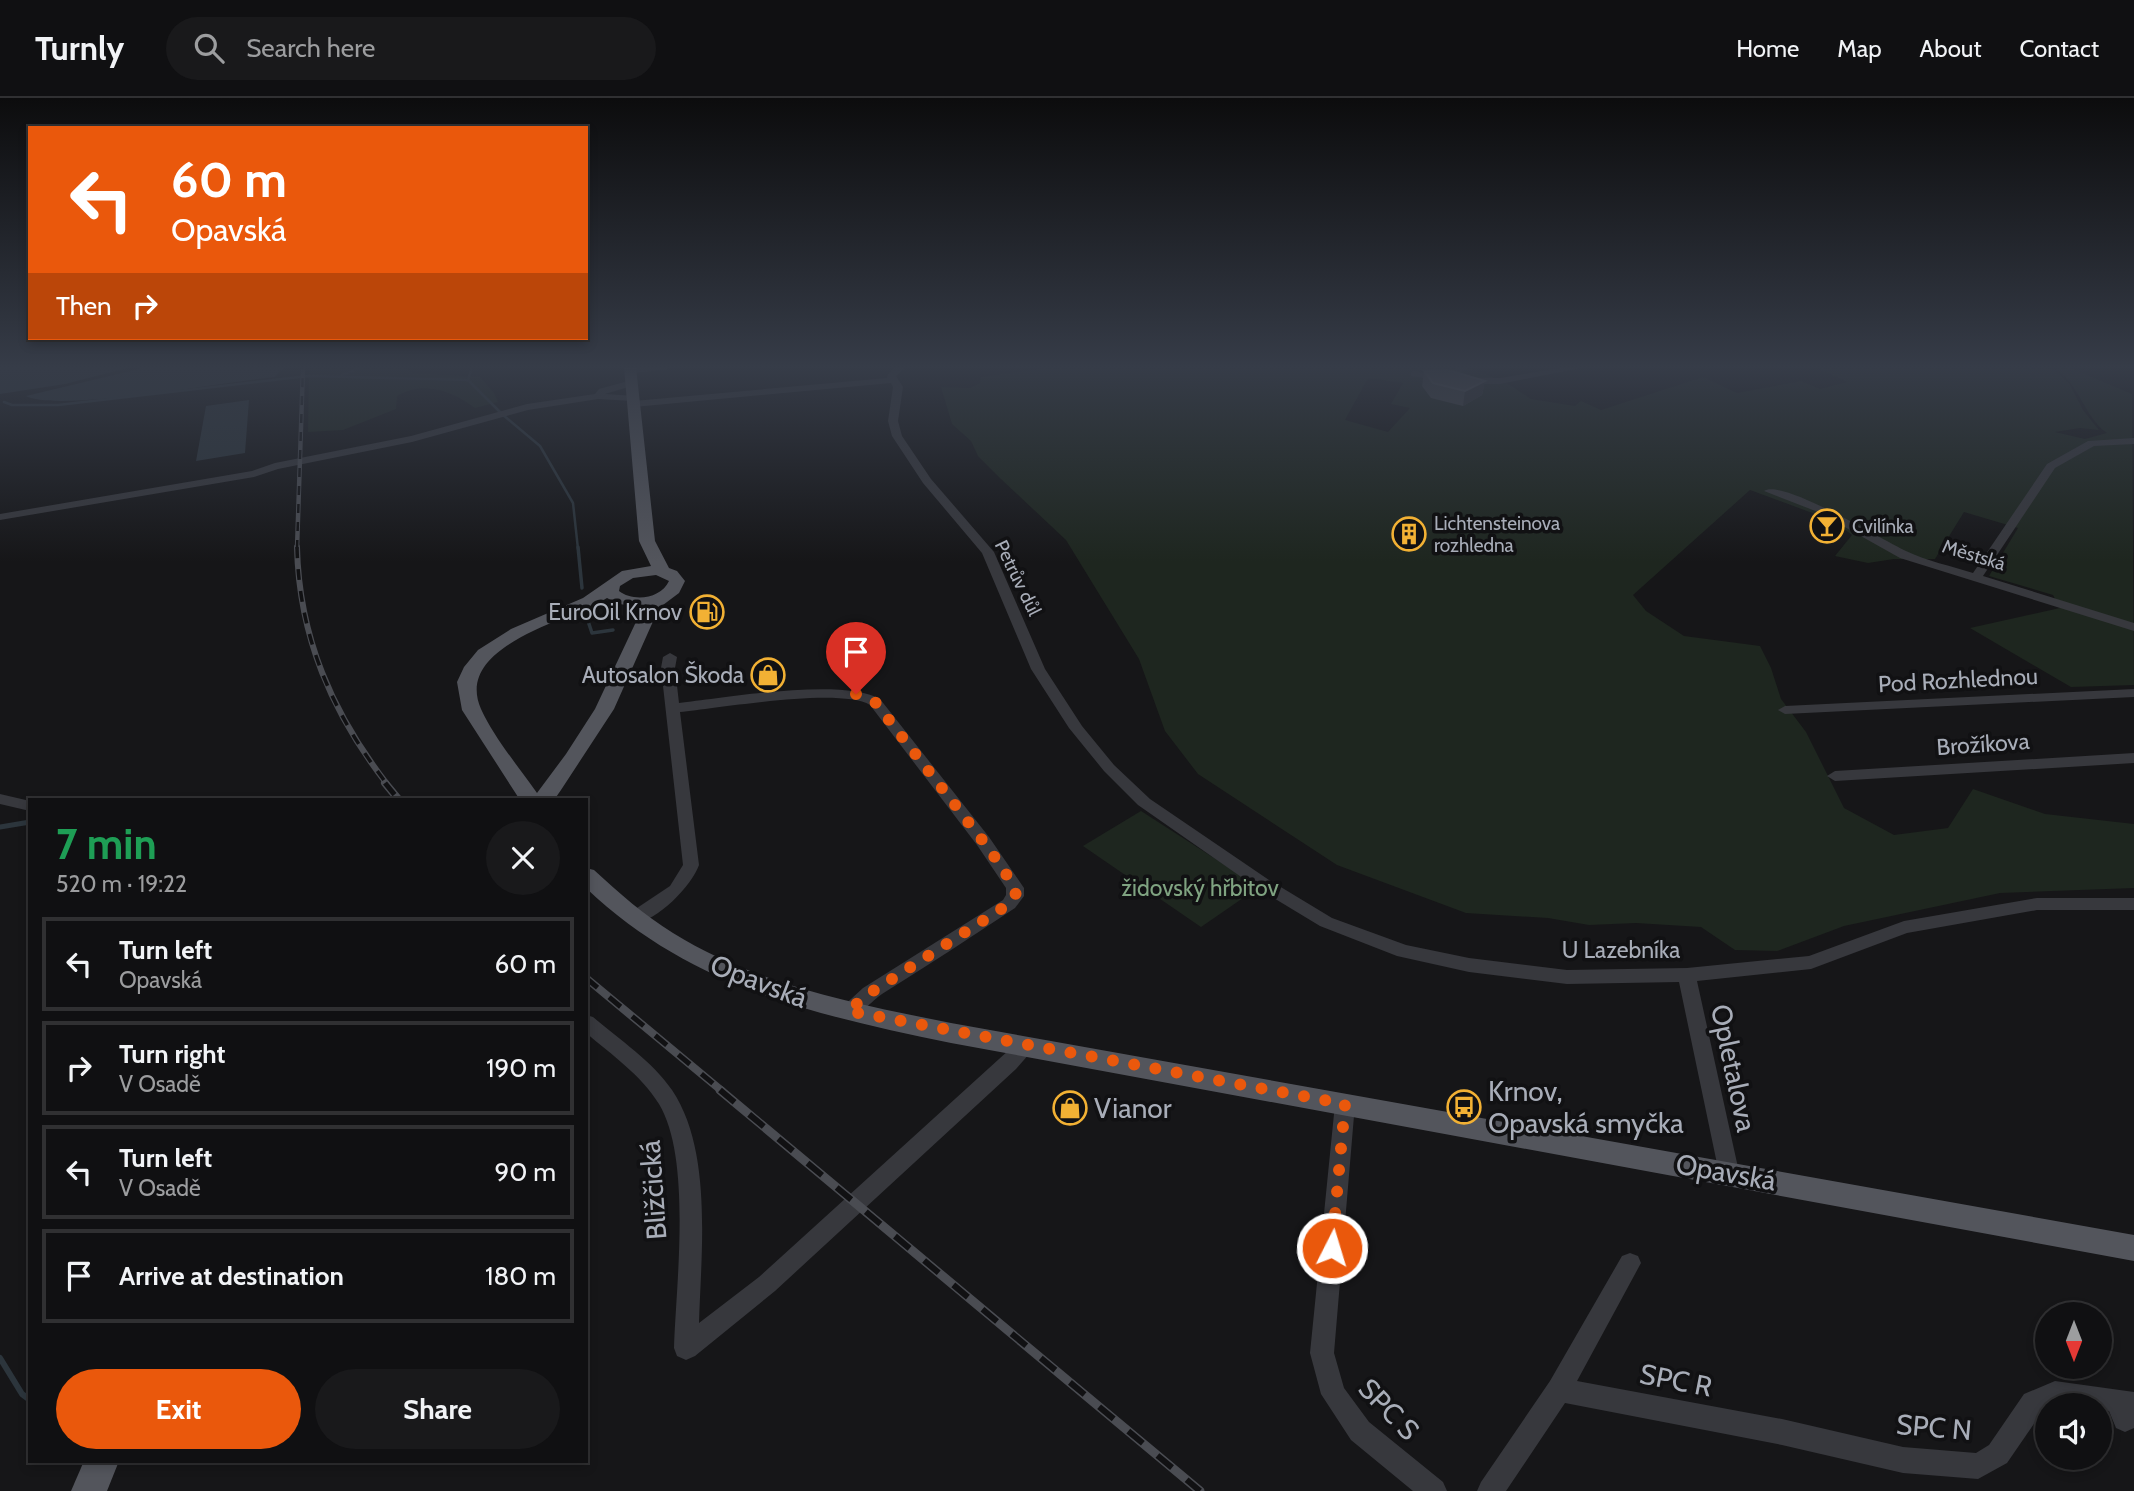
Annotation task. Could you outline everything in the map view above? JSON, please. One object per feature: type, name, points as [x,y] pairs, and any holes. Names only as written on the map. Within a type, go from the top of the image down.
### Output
[{"type":"main road","points":[[634,572],[642,561],[647,541],[637,432]]},
{"type":"main road","points":[[647,541],[662,571]]},
{"type":"main road","points":[[530,798],[468,700],[467,683],[476,664],[497,645],[523,630],[568,612],[619,597],[657,598],[671,592],[677,583],[674,576],[662,571],[634,572],[615,581],[619,597],[635,611],[634,626],[637,632]]},
{"type":"main road","points":[[544,798],[575,756],[613,691],[637,632],[657,598]]},
{"type":"main road","name":"Opavská","points":[[588,877],[634,918],[681,949],[800,999],[848,1011],[2134,1248]]},
{"type":"main road","points":[[89,1491],[101,1463]]},
{"type":"street","points":[[0,517],[254,474],[275,466],[439,432]]},
{"type":"street","name":"Petrův důl","points":[[897,432],[903,446],[927,481],[988,552],[1038,669],[1076,728],[1109,768],[1144,802]]},
{"type":"street","points":[[1977,576],[2050,466],[2092,443],[2134,441]]},
{"type":"street","name":"Městská","points":[[1770,491],[1822,510],[1905,555],[2134,627]]},
{"type":"street","points":[[634,918],[673,892],[686,877],[691,865],[668,668],[670,657]]},
{"type":"street","points":[[673,708],[825,693],[856,694],[869,698],[875,702],[983,841],[1015,888],[1016,896],[1009,904],[870,993],[848,1011]]},
{"type":"street","name":"Pod Rozhlednou","points":[[1785,710],[2134,694]]},
{"type":"street","name":"Brožíkova","points":[[1835,776],[2134,758]]},
{"type":"street","points":[[0,799],[28,806]]},
{"type":"street","name":"U Lazebníka","points":[[1144,802],[1263,884],[1326,922],[1403,951],[1469,965],[1567,977],[1687,975],[1811,962],[1904,927],[2026,906],[2134,904]]},
{"type":"street","name":"Opletalova","points":[[1687,975],[1728,1172]]},
{"type":"street","name":"Bližčická","points":[[588,1024],[653,1082],[677,1121],[684,1149],[689,1219],[686,1348],[767,1284],[1027,1045]]},
{"type":"street","name":"SPC S","points":[[1345,1104],[1322,1353],[1333,1394],[1360,1431],[1434,1491]]},
{"type":"street","points":[[1490,1491],[1559,1390],[1630,1263]]},
{"type":"street","name":"SPC R","points":[[1559,1390],[1782,1432]]},
{"type":"street","name":"SPC N","points":[[1782,1432],[1903,1460],[1978,1466],[1998,1454],[2033,1403],[2055,1393],[2125,1408]]},
{"type":"green space","points":[[961,432],[2055,432],[2085,439],[2106,432],[2132,432],[2134,685],[2071,687],[1970,628],[2060,608],[2053,595],[1989,576],[2018,528],[1964,512],[1935,559],[1894,559],[1868,563],[1835,556],[1852,535],[1834,521],[1750,490],[1633,595],[1646,611],[1684,636],[1760,646],[1771,668],[1781,699],[1806,732],[1844,808],[1894,835],[1948,828],[1973,789],[2045,814],[2134,824],[2134,888],[2000,893],[1844,926],[1777,951],[1735,950],[1701,927],[1636,923],[1589,925],[1548,918],[1466,913],[1337,865],[1198,774],[1165,731],[1139,659],[1066,540],[978,456],[971,441]]},
{"type":"green space","name":"židovský hřbitov","points":[[1141,811],[1259,887],[1201,927],[1083,846]]},
{"type":"shaded area","points":[[201,432],[247,432],[245,453],[196,461]]},
{"type":"waterway","points":[[523,432],[540,446],[573,503],[578,549]]},
{"type":"waterway","points":[[578,547],[582,588]]},
{"type":"waterway","points":[[587,618],[592,633],[613,630]]},
{"type":"waterway","points":[[0,827],[28,822]]},
{"type":"waterway","points":[[0,1358],[22,1394],[28,1398]]},
{"type":"railway","points":[[297,548],[301,432]]},
{"type":"railway","points":[[297,548],[304,612],[322,673],[350,730],[387,784]]},
{"type":"railway","points":[[385,783],[397,798]]},
{"type":"railway","points":[[588,980],[722,1091]]},
{"type":"railway","points":[[720,1090],[1200,1491]]},
{"type":"place","name":"Cvilínka","points":[[1827,526]]},
{"type":"place","name":"Lichtensteinova rozhledna","points":[[1409,534]]},
{"type":"place","name":"EuroOil Krnov","points":[[707,612]]},
{"type":"place","name":"Autosalon Škoda","points":[[768,675]]},
{"type":"place","name":"Krnov, Opavská smyčka","points":[[1464,1107]]},
{"type":"place","name":"Vianor","points":[[1070,1108]]},
{"type":"route","points":[[856,694],[875,702],[983,841],[1015,888],[1016,896],[1009,904],[870,993],[848,1011],[1345,1104],[1332,1248]]}]
